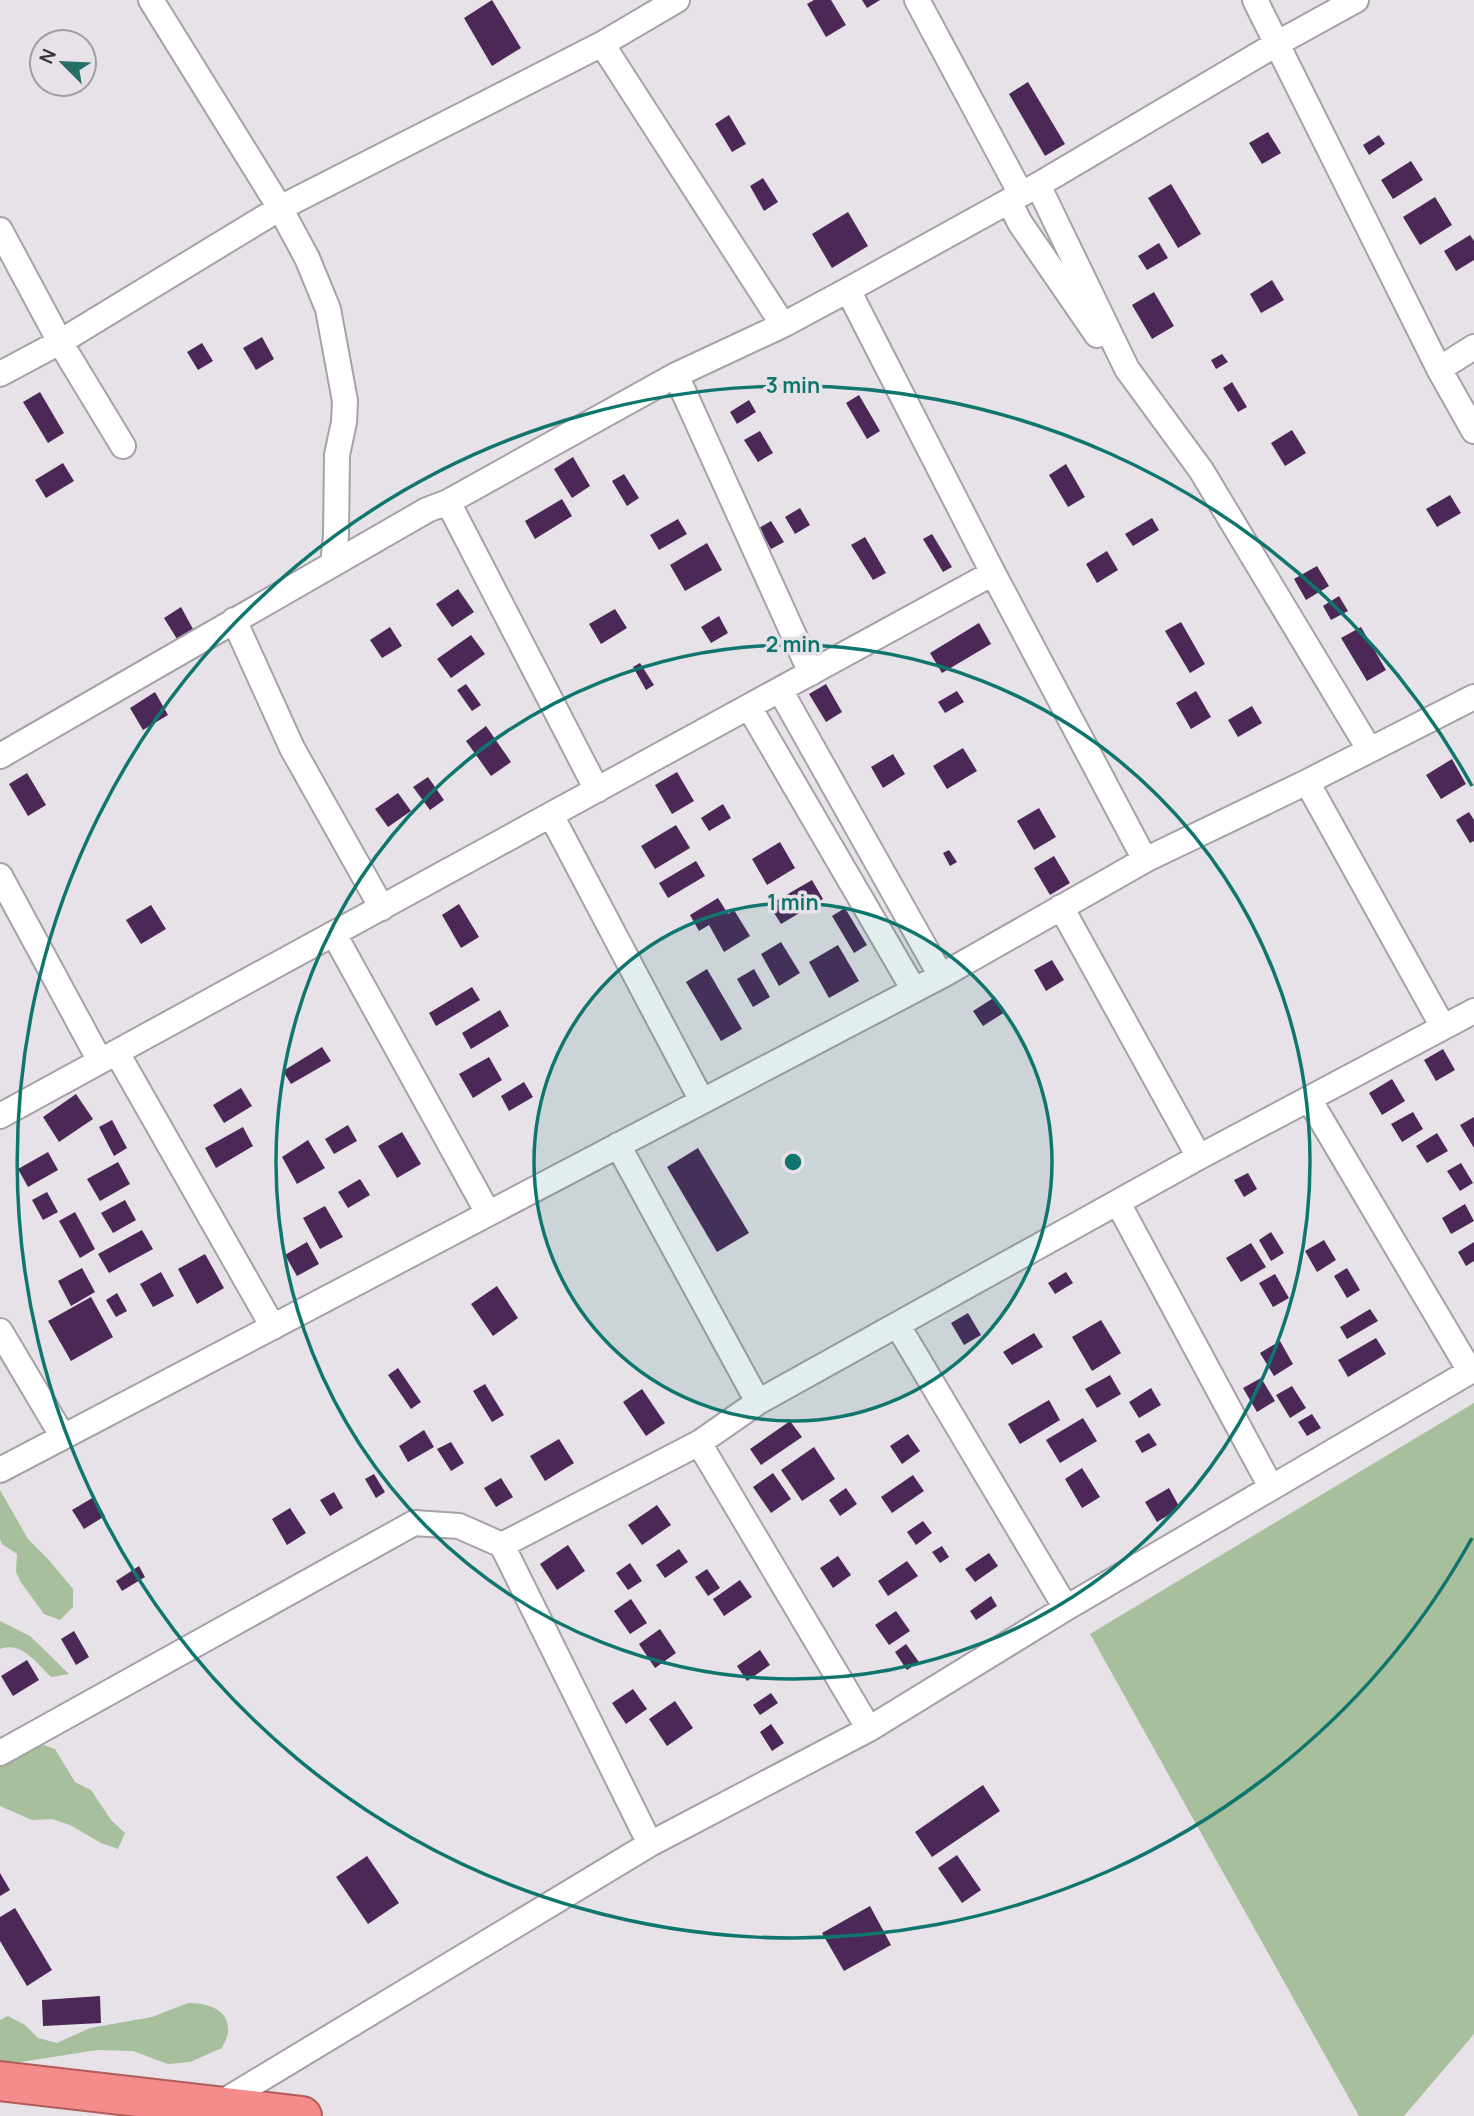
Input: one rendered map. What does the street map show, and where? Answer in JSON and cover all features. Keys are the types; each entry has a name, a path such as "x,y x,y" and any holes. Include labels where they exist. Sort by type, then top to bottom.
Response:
{"highway":[{"path":"0,2081 302,2116"}],"street":[{"path":"151,0 280,208 307,258 328,309 345,401 337,455 337,536 333,564"},
{"path":"0,374 60,342 280,208 602,44 677,0"},
{"path":"917,0 1023,194 1020,223 1113,358 1127,369 1201,470 1369,749"},
{"path":"1255,0 1439,369 1474,431"},
{"path":"0,757 427,510 448,502 676,375 783,325 1023,194 1278,43 1356,0"},
{"path":"602,44 783,325"},
{"path":"0,230 60,342 122,446"},
{"path":"848,290 993,573 1145,860"},
{"path":"1439,369 1474,347"},
{"path":"676,375 811,673"},
{"path":"448,502 597,790"},
{"path":"0,1116 993,573"},
{"path":"234,620 292,748 382,908"},
{"path":"780,690 941,976"},
{"path":"0,1470 941,976 1145,860 1474,697"},
{"path":"749,707 914,990"},
{"path":"1307,782 1443,1027"},
{"path":"551,815 702,1101"},
{"path":"0,876 273,1326"},
{"path":"1061,907 1199,1157"},
{"path":"334,934 488,1213"},
{"path":"502,1545 699,1443 758,1402 1199,1157 1474,1011"},
{"path":"216,2106 650,1844 869,1729 1066,1608 1472,1370 1309,1099"},
{"path":"618,1145 758,1402"},
{"path":"1118,1203 1271,1487"},
{"path":"898,1326 1066,1608"},
{"path":"0,1331 63,1437"},
{"path":"699,1443 869,1729"},
{"path":"0,1753 414,1522 459,1526 502,1545 650,1844"}],"green space":[{"path":"1474,1403 1474,2034 1404,2116 1359,2116 1090,1634"},
{"path":"0,1490 28,1539 73,1589 73,1607 60,1620 44,1614 20,1581 16,1572 17,1554 2,1544"},
{"path":"0,1621 30,1636 69,1674 51,1677 22,1651 8,1647 0,1649"},
{"path":"39,1743 55,1749 75,1782 91,1790 111,1820 125,1833 118,1849 101,1843 70,1825 52,1819 32,1820 0,1806 0,1751"},
{"path":"188,2003 215,2008 221,2012 228,2024 227,2038 222,2048 190,2062 168,2064 133,2051 97,2050 21,2062 0,2061 0,2020 8,2016 25,2025 38,2038 57,2043 90,2028 152,2017"}],"building":[{"path":"492,0 521,48 492,66 464,18"},
{"path":"814,0 831,0 846,25 826,37 807,4"},
{"path":"862,0 880,0 867,8"},
{"path":"1028,82 1065,144 1045,156 1009,94"},
{"path":"729,115 746,144 732,152 715,124"},
{"path":"1268,132 1281,153 1262,164 1249,143"},
{"path":"1379,135 1385,144 1369,155 1363,145"},
{"path":"1411,161 1423,180 1393,199 1381,180"},
{"path":"763,178 778,202 764,211 750,186"},
{"path":"1171,184 1201,234 1178,248 1148,198"},
{"path":"1435,197 1452,225 1420,245 1403,217"},
{"path":"848,212 868,246 832,268 812,234"},
{"path":"1470,235 1474,241 1474,260 1456,271 1444,251"},
{"path":"1159,243 1168,258 1147,270 1138,256"},
{"path":"1272,280 1284,300 1261,313 1250,294"},
{"path":"1154,292 1174,326 1152,339 1132,305"},
{"path":"262,337 274,359 256,370 243,348"},
{"path":"202,343 213,361 198,370 187,352"},
{"path":"1222,354 1228,362 1216,369 1211,360"},
{"path":"1232,382 1247,407 1238,412 1223,388"},
{"path":"40,392 64,433 48,443 23,402"},
{"path":"859,395 880,431 867,439 846,403"},
{"path":"749,400 756,412 737,424 730,412"},
{"path":"1292,430 1306,453 1285,466 1271,443"},
{"path":"760,431 773,453 758,462 744,440"},
{"path":"573,457 590,486 572,498 554,469"},
{"path":"63,463 74,481 46,498 35,480"},
{"path":"1066,464 1085,497 1068,507 1049,475"},
{"path":"624,474 639,498 627,506 612,481"},
{"path":"1450,495 1461,513 1437,527 1426,509"},
{"path":"562,499 572,516 535,539 525,521"},
{"path":"800,508 810,525 795,534 785,517"},
{"path":"1152,518 1159,530 1133,546 1125,534"},
{"path":"678,519 687,534 659,550 650,535"},
{"path":"771,521 784,542 771,549 759,528"},
{"path":"932,534 952,567 943,572 923,539"},
{"path":"865,537 886,573 873,580 851,545"},
{"path":"707,543 722,570 685,591 670,565"},
{"path":"1107,551 1118,570 1097,583 1086,564"},
{"path":"1317,566 1329,586 1306,600 1294,579"},
{"path":"458,589 474,612 452,627 436,604"},
{"path":"1339,596 1348,611 1331,620 1323,606"},
{"path":"181,607 193,629 177,639 164,618"},
{"path":"615,609 627,628 601,644 589,624"},
{"path":"719,616 728,633 711,643 701,627"},
{"path":"1181,622 1205,664 1190,673 1165,631"},
{"path":"979,623 991,644 942,673 930,653"},
{"path":"390,627 402,646 382,658 370,640"},
{"path":"1361,627 1386,670 1367,681 1341,638"},
{"path":"471,635 485,654 451,678 437,659"},
{"path":"640,663 654,685 646,690 633,667"},
{"path":"466,684 481,705 472,711 457,690"},
{"path":"826,684 842,712 826,722 809,694"},
{"path":"957,691 964,702 945,713 938,702"},
{"path":"1196,691 1211,717 1191,729 1176,703"},
{"path":"155,692 168,715 143,730 130,708"},
{"path":"1252,706 1262,723 1238,737 1228,720"},
{"path":"486,726 511,762 491,776 466,741"},
{"path":"963,748 977,771 947,789 933,766"},
{"path":"893,754 905,774 883,788 871,767"},
{"path":"1452,759 1466,784 1441,799 1426,775"},
{"path":"677,772 694,801 672,814 655,785"},
{"path":"27,773 46,805 28,816 9,784"},
{"path":"428,777 444,800 430,810 413,787"},
{"path":"398,793 411,811 388,827 375,809"},
{"path":"723,804 731,818 709,831 701,818"},
{"path":"1039,808 1056,837 1034,850 1017,821"},
{"path":"1469,812 1474,820 1474,841 1470,843 1456,820"},
{"path":"676,825 690,848 655,869 641,846"},
{"path":"780,842 795,868 767,885 752,859"},
{"path":"949,850 957,862 950,866 943,853"},
{"path":"1054,856 1070,883 1050,895 1034,868"},
{"path":"696,861 705,876 668,898 659,883"},
{"path":"812,880 823,899 781,924 769,905"},
{"path":"718,898 728,914 734,910 750,936 724,952 709,925 699,931 690,915"},
{"path":"459,904 479,937 461,948 442,915"},
{"path":"151,905 166,929 141,944 126,920"},
{"path":"845,908 867,945 854,953 832,916"},
{"path":"781,942 800,973 779,986 761,954"},
{"path":"838,945 859,981 829,998 809,962"},
{"path":"1052,960 1064,980 1046,991 1034,970"},
{"path":"707,969 742,1029 721,1041 686,982"},
{"path":"754,969 770,997 753,1007 737,979"},
{"path":"472,987 480,1000 436,1026 429,1013"},
{"path":"995,997 1005,1012 983,1026 973,1011"},
{"path":"500,1010 509,1026 471,1049 462,1033"},
{"path":"322,1047 331,1061 291,1084 283,1071"},
{"path":"1443,1049 1455,1070 1436,1081 1424,1060"},
{"path":"489,1057 502,1080 473,1098 459,1074"},
{"path":"1392,1079 1405,1101 1382,1115 1369,1093"},
{"path":"524,1082 533,1097 509,1111 501,1096"},
{"path":"241,1088 252,1106 224,1123 213,1105"},
{"path":"76,1094 93,1119 59,1142 43,1117"},
{"path":"1413,1112 1423,1129 1402,1142 1391,1124"},
{"path":"1474,1117 1474,1148 1460,1125"},
{"path":"112,1120 127,1148 114,1156 99,1127"},
{"path":"348,1125 357,1141 334,1154 325,1139"},
{"path":"243,1127 253,1146 216,1168 205,1148"},
{"path":"402,1132 421,1164 397,1178 378,1146"},
{"path":"1437,1133 1448,1151 1427,1163 1416,1146"},
{"path":"308,1140 325,1168 297,1184 282,1157"},
{"path":"698,1148 749,1233 717,1252 667,1167"},
{"path":"48,1152 58,1170 28,1187 18,1169"},
{"path":"118,1162 130,1184 100,1201 87,1179"},
{"path":"1461,1163 1473,1183 1460,1191 1447,1171"},
{"path":"1248,1173 1257,1189 1244,1197 1234,1180"},
{"path":"360,1179 370,1195 348,1208 338,1192"},
{"path":"47,1192 58,1212 43,1220 32,1200"},
{"path":"125,1200 136,1220 113,1233 101,1213"},
{"path":"1465,1204 1474,1221 1451,1234 1442,1218"},
{"path":"325,1206 343,1237 320,1249 303,1218"},
{"path":"75,1212 95,1249 80,1258 59,1221"},
{"path":"142,1230 153,1249 109,1273 98,1254"},
{"path":"1271,1232 1284,1253 1271,1261 1259,1240"},
{"path":"1324,1240 1336,1260 1317,1272 1305,1251"},
{"path":"307,1242 319,1264 297,1276 285,1255"},
{"path":"1474,1242 1474,1261 1466,1266 1458,1252"},
{"path":"1251,1243 1266,1267 1241,1282 1226,1258"},
{"path":"205,1254 224,1288 197,1304 178,1269"},
{"path":"82,1268 95,1292 71,1306 58,1281"},
{"path":"1347,1268 1360,1290 1347,1298 1334,1276"},
{"path":"161,1272 174,1296 153,1307 140,1284"},
{"path":"1066,1272 1073,1283 1055,1294 1048,1283"},
{"path":"1275,1274 1289,1298 1273,1307 1259,1283"},
{"path":"497,1286 518,1318 493,1336 471,1304"},
{"path":"117,1293 127,1311 116,1317 106,1300"},
{"path":"91,1297 113,1337 71,1361 48,1321"},
{"path":"1370,1309 1378,1321 1347,1339 1340,1327"},
{"path":"968,1313 981,1335 964,1345 951,1323"},
{"path":"1101,1320 1121,1353 1092,1371 1072,1337"},
{"path":"1034,1333 1043,1347 1012,1365 1003,1352"},
{"path":"1376,1338 1386,1354 1348,1377 1338,1360"},
{"path":"1280,1341 1293,1364 1274,1376 1260,1353"},
{"path":"398,1368 421,1402 411,1409 388,1375"},
{"path":"1110,1375 1121,1394 1097,1408 1085,1389"},
{"path":"1261,1378 1275,1401 1257,1412 1243,1388"},
{"path":"485,1384 504,1415 492,1422 473,1391"},
{"path":"1292,1386 1306,1408 1290,1418 1276,1395"},
{"path":"1151,1388 1161,1405 1139,1418 1129,1402"},
{"path":"642,1389 665,1423 646,1436 623,1402"},
{"path":"1049,1400 1060,1420 1020,1444 1008,1424"},
{"path":"1312,1414 1321,1428 1307,1436 1298,1422"},
{"path":"1083,1418 1097,1441 1060,1463 1046,1440"},
{"path":"790,1421 802,1437 761,1465 750,1449"},
{"path":"424,1430 434,1447 408,1462 399,1446"},
{"path":"1149,1433 1157,1445 1142,1453 1135,1441"},
{"path":"908,1434 920,1451 902,1464 890,1446"},
{"path":"559,1439 574,1463 545,1481 530,1456"},
{"path":"451,1442 464,1463 451,1471 437,1449"},
{"path":"814,1447 835,1479 802,1501 781,1470"},
{"path":"1082,1468 1100,1497 1082,1508 1065,1479"},
{"path":"773,1473 791,1499 771,1513 753,1487"},
{"path":"374,1474 385,1492 376,1498 365,1479"},
{"path":"913,1475 924,1491 892,1513 881,1497"},
{"path":"501,1478 513,1497 496,1507 484,1488"},
{"path":"846,1488 857,1504 840,1516 829,1500"},
{"path":"1169,1488 1180,1508 1157,1522 1145,1502"},
{"path":"334,1492 343,1508 330,1516 320,1500"},
{"path":"94,1497 105,1516 84,1529 72,1510"},
{"path":"657,1505 671,1525 642,1545 628,1525"},
{"path":"290,1508 306,1533 287,1545 272,1519"},
{"path":"923,1521 932,1533 916,1545 907,1532"},
{"path":"568,1545 585,1571 557,1590 540,1564"},
{"path":"942,1546 949,1557 940,1563 932,1552"},
{"path":"679,1549 688,1562 665,1578 656,1565"},
{"path":"989,1553 998,1566 975,1582 965,1569"},
{"path":"838,1556 851,1575 833,1588 820,1568"},
{"path":"907,1561 918,1576 888,1596 878,1581"},
{"path":"630,1563 642,1581 628,1590 616,1573"},
{"path":"139,1566 145,1577 122,1591 116,1581"},
{"path":"707,1569 720,1588 708,1596 695,1577"},
{"path":"740,1580 752,1597 724,1616 713,1599"},
{"path":"991,1596 997,1606 976,1620 970,1611"},
{"path":"631,1599 647,1623 630,1634 614,1611"},
{"path":"896,1611 910,1631 889,1645 875,1625"},
{"path":"660,1629 676,1653 655,1668 639,1644"},
{"path":"74,1631 89,1657 76,1665 61,1639"},
{"path":"906,1644 919,1662 907,1670 895,1652"},
{"path":"760,1650 770,1665 747,1681 737,1666"},
{"path":"27,1660 39,1680 13,1696 1,1676"},
{"path":"633,1689 647,1709 626,1724 612,1703"},
{"path":"771,1693 778,1703 760,1715 753,1705"},
{"path":"675,1701 693,1728 667,1746 649,1719"},
{"path":"771,1724 784,1743 772,1751 760,1732"},
{"path":"983,1785 1000,1811 932,1857 915,1832"},
{"path":"957,1855 981,1890 962,1903 938,1868"},
{"path":"367,1856 399,1903 368,1924 336,1877"},
{"path":"0,1873 10,1890 0,1896"},
{"path":"870,1906 891,1945 844,1971 822,1933"},
{"path":"15,1908 52,1970 27,1986 0,1941 0,1917"},
{"path":"100,1996 101,2023 43,2026 42,2000"}]}
